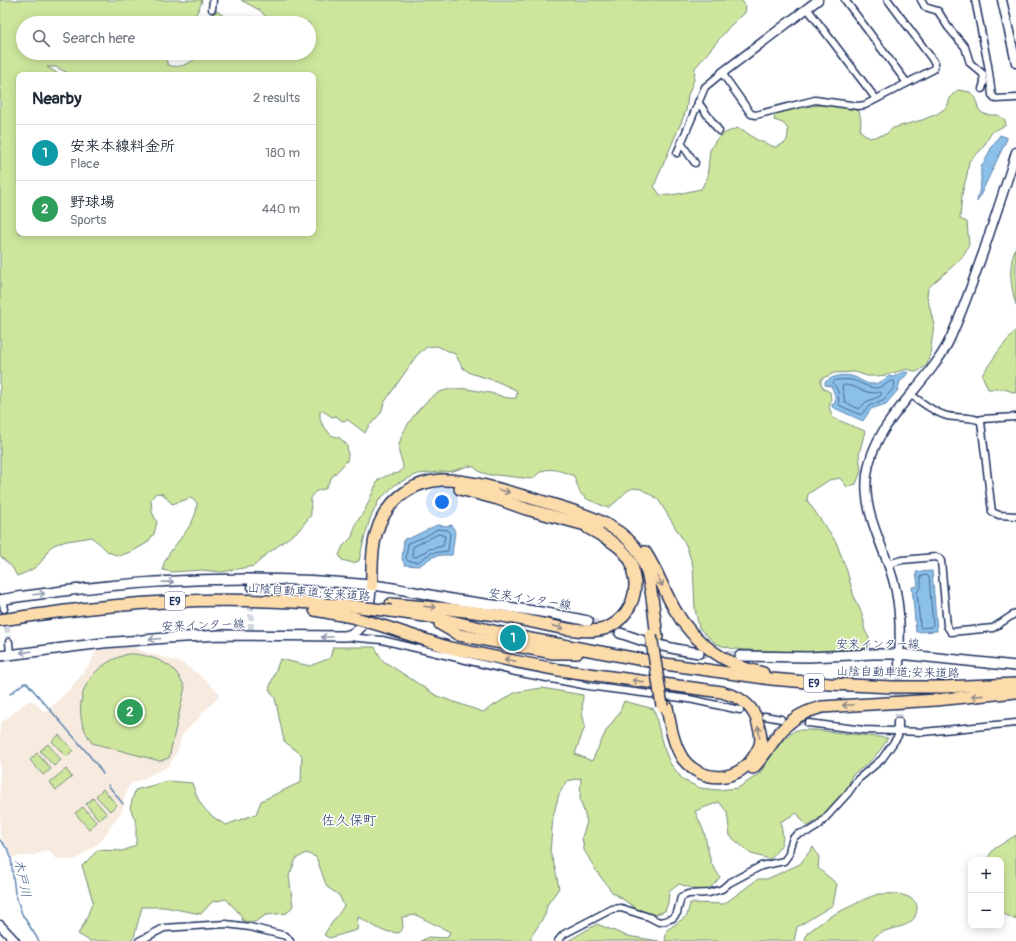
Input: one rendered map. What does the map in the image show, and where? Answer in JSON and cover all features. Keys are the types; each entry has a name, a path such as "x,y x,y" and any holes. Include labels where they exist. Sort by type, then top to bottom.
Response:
{"highway":[{"path":"372,586 374,541 379,523 387,509 397,497 412,488 428,482 442,480 500,490 556,511 604,523 620,533 635,547 644,562 648,579 654,636 668,736 677,759 685,768 696,777 709,782 733,781 747,774 757,764 781,731 793,719 804,713 822,707 936,700 1016,692"},
{"path":"268,602 507,617 576,630 589,631 604,629 616,623 626,612 633,599 635,585 632,564 615,544 604,536 556,511"},
{"path":"556,511 607,518 625,528 640,544 649,558 675,610 687,628 702,643 728,661 742,667 779,675 791,681"},
{"name":"山陰自動車道;安来道路","path":"2,615 187,601 268,602"},
{"path":"268,602 325,611 352,608 386,627 450,648 559,670 722,692 736,697 749,706 757,718 760,732 760,745 752,761 739,772 723,777 708,776 694,770 683,758 675,742 664,706"},
{"name":"山陰自動車道;安来道路","path":"0,623 81,612 156,606 268,602"},
{"name":"山陰自動車道;安来道路","path":"391,609 440,622 459,635 553,653 590,651 716,672 791,681 892,687 942,687 1016,684"}],"main road":[{"name":"安来インター線","path":"1,599 107,586 200,581 251,584 340,582 560,615 588,622"},
{"path":"345,636 354,634 363,625 367,617 372,586"},
{"name":"安来インター線","path":"0,656 103,643 251,633 345,636"},
{"path":"620,633 644,642 671,649 699,653"},
{"name":"安来インター線","path":"740,656 808,657 873,654 900,659 1016,666"}],"street":[{"path":"212,9 213,0"},
{"path":"677,153 705,87 818,0"},
{"path":"845,0 907,83"},
{"path":"722,73 751,114 756,115 815,100 858,106 865,105 934,69 935,62 888,0"},
{"path":"921,0 925,8 938,11 948,27 965,46 970,63 983,74 984,82 982,89"},
{"path":"975,0 988,65 992,95 996,99 1016,98"},
{"path":"1002,0 1016,63"},
{"path":"807,8 876,99"},
{"path":"698,102 719,131"},
{"path":"681,143 695,163"},
{"path":"900,659 898,601 895,584 871,517 867,499 867,475 870,458 881,435 947,344 959,319 1004,192 1016,152"},
{"path":"911,395 931,409 943,415 954,418 979,420 982,418 1016,417"},
{"path":"979,420 982,427 992,512 999,515 1016,516"},
{"path":"888,564 902,560 939,558 941,561 947,626 951,632 993,628 1016,613"},
{"path":"1,599 2,615"},
{"path":"345,636 382,640 516,672 581,684 689,699 740,710"},
{"path":"8,642 10,654"},
{"path":"765,716 781,719"},
{"path":"558,941 564,934 612,909 621,908 649,917 659,922 665,921 673,918 677,913 681,897 688,894 709,893 722,890 729,883 761,866 784,861 789,854 794,838 798,834 810,831 818,826 848,793 856,780 882,759 898,736 898,722"},
{"path":"808,723 864,730 923,732 1016,723"},
{"path":"139,941 142,938 164,928 226,924 250,927 288,939"},
{"path":"0,925 15,941"},
{"path":"280,941 288,939"}],"shaded area":[{"path":"132,647 182,663 220,693 219,696 182,735 179,747 172,761 167,767 132,783 129,786 124,797 123,809 101,841 75,860 57,859 47,850 35,855 13,857 0,836 0,724 28,701 34,701 45,713 68,691 89,665 97,650"}],"green space":[{"path":"0,0 202,0 200,7 194,16 16,16 16,60 166,60 168,65 180,66 194,60 316,60 316,16 265,16 261,11 241,0 741,0 746,6 745,13 730,26 695,68 694,80 688,95 686,111 654,186 660,195 674,195 701,189 707,178 710,150 716,140 725,133 737,128 743,130 757,140 775,147 784,143 788,137 788,129 783,123 774,120 775,114 797,109 817,105 827,105 859,111 861,121 860,131 870,138 886,134 893,128 937,114 947,107 951,96 958,90 970,92 976,98 978,108 982,113 988,115 998,115 1005,120 1006,125 992,132 982,149 969,161 962,194 960,219 967,222 969,245 962,258 928,288 927,296 934,325 927,365 917,372 907,369 877,376 867,376 855,372 834,373 821,379 821,384 824,389 830,392 831,400 829,407 833,418 865,431 859,454 861,471 856,484 847,487 840,478 829,480 808,494 807,500 836,542 846,568 855,600 861,611 864,621 864,628 869,638 869,645 867,648 807,652 761,651 734,649 716,644 699,628 695,609 693,566 686,545 658,499 641,489 633,488 627,491 608,508 587,499 580,493 574,476 554,470 542,471 532,479 490,475 480,472 474,467 468,466 453,471 418,474 396,484 379,500 370,519 359,561 353,563 342,560 339,555 343,546 352,537 356,523 365,510 378,480 388,475 399,473 403,468 399,451 401,438 409,423 427,401 440,392 457,389 467,389 507,398 516,398 516,390 496,381 470,373 463,368 455,354 437,346 427,347 417,355 384,403 381,413 368,427 365,433 348,420 342,421 336,416 332,417 323,411 320,412 322,424 331,435 340,438 347,445 347,461 332,477 325,489 315,492 311,498 311,515 299,530 267,554 254,566 222,572 202,570 172,572 163,570 164,563 168,555 192,522 196,513 197,503 191,498 172,504 163,494 156,493 151,499 152,512 157,522 154,534 147,543 133,551 119,556 108,552 91,537 58,543 52,546 38,565 32,570 17,576 12,567 0,556"},
{"path":"217,11 224,16 211,16"},
{"path":"1016,246 1016,305 1012,289 1011,268"},
{"path":"1016,330 1016,393 1004,389 988,389 982,375 1000,349"},
{"path":"333,647 375,647 382,660 437,696 483,712 516,692 542,688 583,695 582,712 585,726 575,754 592,761 606,731 619,713 624,701 654,709 663,746 670,763 683,780 700,788 718,790 738,788 759,774 782,741 796,730 815,730 888,738 872,759 863,768 852,775 847,789 823,816 807,827 797,813 780,822 783,834 781,846 770,859 751,854 730,836 727,812 719,802 695,811 704,832 711,863 720,877 706,890 697,890 679,884 669,892 668,903 665,911 654,915 637,909 612,892 597,872 584,850 582,837 587,822 580,799 581,778 567,781 559,794 553,817 550,852 559,888 547,905 545,915 531,937 531,941 421,941 428,937 447,938 450,932 416,915 402,917 403,928 399,933 383,931 358,917 357,930 329,938 324,935 344,906 339,895 327,887 316,857 306,853 296,859 289,876 293,906 287,913 266,915 255,922 243,921 240,914 226,899 212,902 201,914 164,907 142,907 134,937 130,941 90,941 78,934 85,922 93,901 82,866 98,850 123,851 136,845 136,822 130,808 135,790 169,781 192,783 197,797 208,813 226,825 256,814 261,801 301,782 302,755 284,741 275,698 269,689 280,659 310,666 330,658"},
{"path":"128,654 146,656 171,667 185,687 169,758 160,761 92,743 84,727 81,717 81,705 82,695 86,685 92,676 107,663"},
{"path":"59,735 73,750 66,757 52,741"},
{"path":"48,744 61,760 54,766 40,751"},
{"path":"37,753 51,769 43,775 30,760"},
{"path":"66,769 72,777 56,790 50,782"},
{"path":"103,789 117,805 110,811 96,796"},
{"path":"93,798 107,814 99,820 86,804"},
{"path":"83,807 96,822 89,829 75,813"},
{"path":"1016,835 1016,920 1004,914 1004,857 988,857 994,849"},
{"path":"813,847 819,857 818,868 837,884 833,905 797,927 794,941 665,941 667,930 687,916 690,903 724,904 758,879 767,879 800,864"},
{"path":"878,894 897,894 910,898 917,905 915,917 904,925 876,935 872,941 805,941 807,933 829,917"},
{"path":"597,924 627,936 659,941 568,941"}],"water":[{"path":"1000,135 1006,137 1007,139 977,202 981,184 982,164"},
{"path":"903,372 908,373 900,381 898,390 886,404 871,409 863,421 832,407 832,404 835,403 834,394 831,386 825,385 825,382 832,378 840,376 853,376 866,383 875,384 881,382 889,376 893,377"},
{"path":"437,525 452,525 455,532 452,555 432,557 419,566 405,565 402,559 404,539 410,538"},
{"path":"932,571 937,631 916,632 912,587 918,586 916,572"}],"waterway":[{"path":"10,694 24,683 27,683 85,750 103,774"},
{"path":"108,785 123,804"},
{"name":"木戸川","path":"0,840 9,851 15,893 22,914 39,941"}],"tunnel":[{"path":"251,587 251,630"},
{"path":"4,609 9,642"},
{"path":"588,621 620,633"},
{"path":"699,653 740,656"},
{"path":"898,722 899,664"},
{"path":"740,710 765,716"},
{"path":"781,719 808,723"}],"place":[{"name":"安来本線料金所","path":"513,638"},
{"name":"野球場","path":"130,712"}],"district":[{"name":"佐久保町","path":"349,820"}]}
